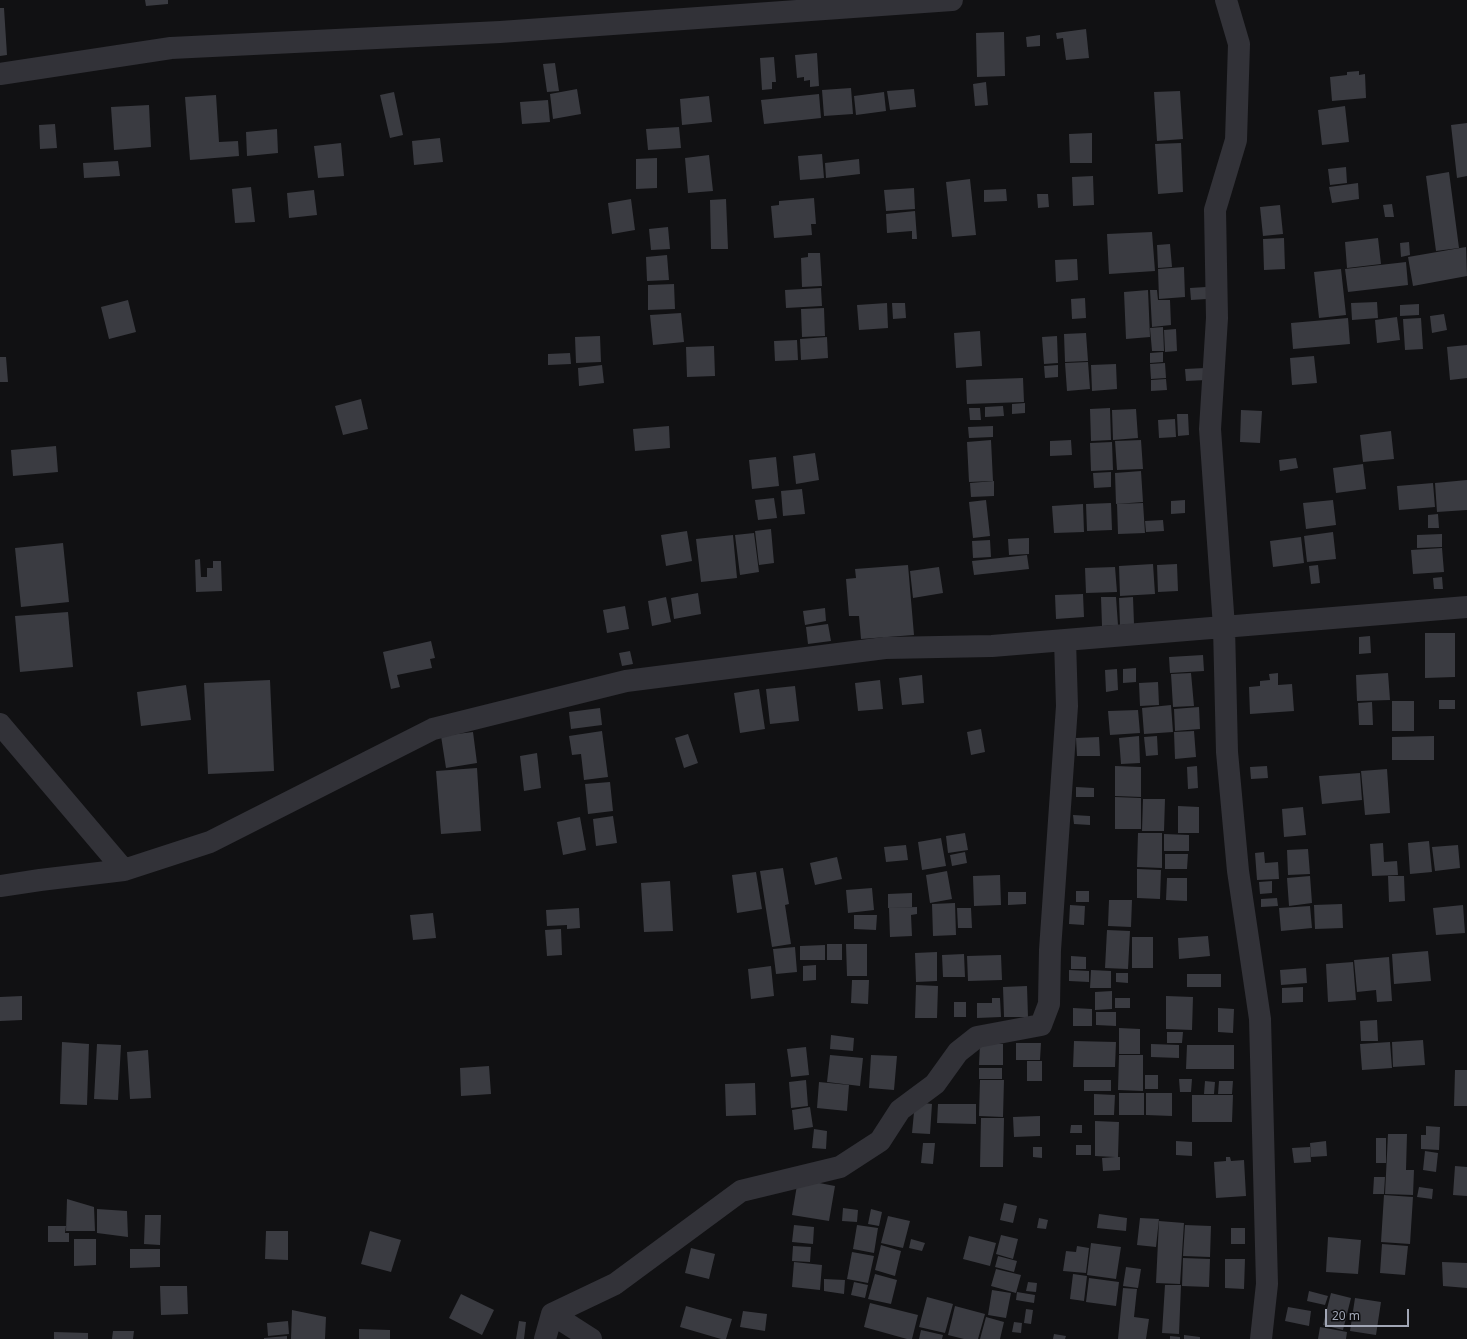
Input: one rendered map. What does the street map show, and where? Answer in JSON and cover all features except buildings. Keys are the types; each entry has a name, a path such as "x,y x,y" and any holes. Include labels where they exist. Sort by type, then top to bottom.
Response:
{"street":[{"path":"0,74 171,48 500,32 952,0"},
{"path":"1226,0 1239,44 1236,140 1215,210 1217,318 1210,428 1224,627 1227,752 1238,871 1260,1020 1267,1284 1261,1339"},
{"path":"0,886 124,870 210,842 433,729 626,681 885,648 992,646 1467,607"},
{"path":"545,1339 552,1314 616,1284 741,1191 840,1167 880,1141 900,1110 934,1084 958,1052 977,1037 1041,1025 1049,1004 1050,950 1067,706 1065,640"},
{"path":"0,724 124,870"},
{"path":"552,1314 591,1339"}]}
